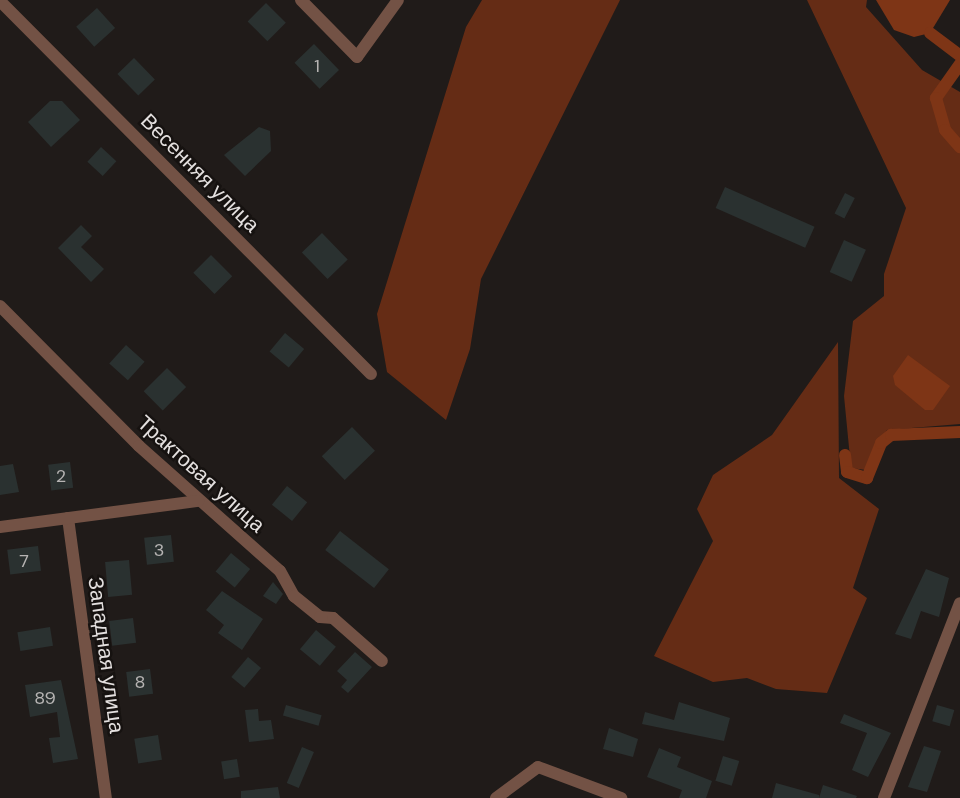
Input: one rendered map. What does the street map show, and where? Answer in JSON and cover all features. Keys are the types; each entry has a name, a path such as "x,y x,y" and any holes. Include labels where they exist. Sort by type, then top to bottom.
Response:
{"street":[{"path":"301,0 357,57 398,0"},
{"name":"Весенняя улица","path":"0,1 371,374"},
{"name":"Трактовая улица","path":"0,306 198,501 280,571 294,596 320,617 333,618 382,660"},
{"path":"0,527 198,501"},
{"name":"Западная улица","path":"68,518 106,798"},
{"path":"884,798 960,603"},
{"path":"496,798 517,793 538,767 621,798"}],"shaded area":[{"path":"482,0 620,0 481,279 470,349 446,420 387,372 377,314 466,27"},
{"path":"807,0 867,0 866,7 922,70 960,92 960,424 887,430 866,470 851,468 844,396 853,321 884,296 884,274 906,208"},
{"path":"876,0 950,0 930,33 914,37 894,30"},
{"path":"838,342 839,478 879,509 853,588 867,598 827,693 776,689 747,678 713,682 654,656 713,541 697,509 713,475 772,435"},
{"path":"908,355 950,386 933,410 925,410 895,385 893,376"}],"building":[{"path":"266,3 286,23 267,41 248,21"},
{"path":"97,8 115,28 94,47 76,27"},
{"path":"314,44 339,70 320,89 295,63"},
{"path":"134,58 155,80 138,96 117,74"},
{"path":"50,101 62,101 80,120 51,147 28,122"},
{"path":"259,127 270,131 271,151 245,176 224,155"},
{"path":"101,147 116,161 103,176 87,162"},
{"path":"725,187 815,227 805,248 716,208"},
{"path":"845,193 855,198 844,218 835,213"},
{"path":"81,225 92,236 81,247 104,269 91,282 58,248"},
{"path":"322,233 348,260 328,279 302,252"},
{"path":"844,240 866,250 852,282 830,272"},
{"path":"211,255 232,276 215,294 193,273"},
{"path":"285,333 304,349 289,367 270,351"},
{"path":"126,345 145,362 128,380 109,364"},
{"path":"167,368 186,387 163,410 144,391"},
{"path":"352,427 375,451 345,480 322,456"},
{"path":"70,462 73,488 51,490 48,465"},
{"path":"13,464 19,492 0,495 0,466"},
{"path":"287,486 307,502 292,521 272,505"},
{"path":"340,531 389,569 374,588 325,550"},
{"path":"171,535 174,562 147,565 144,538"},
{"path":"38,546 41,571 10,575 7,550"},
{"path":"231,553 250,569 235,587 216,571"},
{"path":"129,560 132,595 108,597 105,562"},
{"path":"926,569 949,578 939,617 921,611 911,639 895,634"},
{"path":"273,582 283,594 276,604 263,596"},
{"path":"222,591 263,619 242,650 218,633 224,625 206,610"},
{"path":"133,618 136,643 112,646 109,621"},
{"path":"50,627 53,646 20,651 17,632"},
{"path":"316,630 336,647 320,666 300,649"},
{"path":"355,652 372,667 348,693 341,687 347,680 337,671"},
{"path":"248,657 261,668 244,688 231,677"},
{"path":"150,669 153,694 129,697 126,672"},
{"path":"61,680 78,759 53,763 49,738 60,737 57,712 30,717 25,685"},
{"path":"679,702 730,718 724,741 642,724 645,712 674,720"},
{"path":"286,705 322,715 319,726 283,716"},
{"path":"937,705 954,710 950,726 932,721"},
{"path":"258,709 259,721 271,720 274,739 249,742 245,710"},
{"path":"844,714 891,733 868,777 852,770 867,733 840,723"},
{"path":"609,728 638,739 633,757 603,749"},
{"path":"158,735 162,760 138,763 134,739"},
{"path":"924,746 941,751 927,792 908,787"},
{"path":"302,747 314,752 299,788 287,783"},
{"path":"659,748 681,757 677,767 712,781 706,798 679,798 682,790 647,777"},
{"path":"723,756 739,761 732,786 715,781"},
{"path":"237,759 240,777 224,779 221,762"},
{"path":"776,783 819,795 819,798 772,798"},
{"path":"823,785 857,796 819,798"},
{"path":"278,787 280,798 241,798 241,791"}],"waterway":[{"path":"930,33 960,56"},
{"path":"960,64 936,98 945,130 960,147"},
{"path":"845,455 847,472 867,478 881,443 891,435 960,432"}]}
